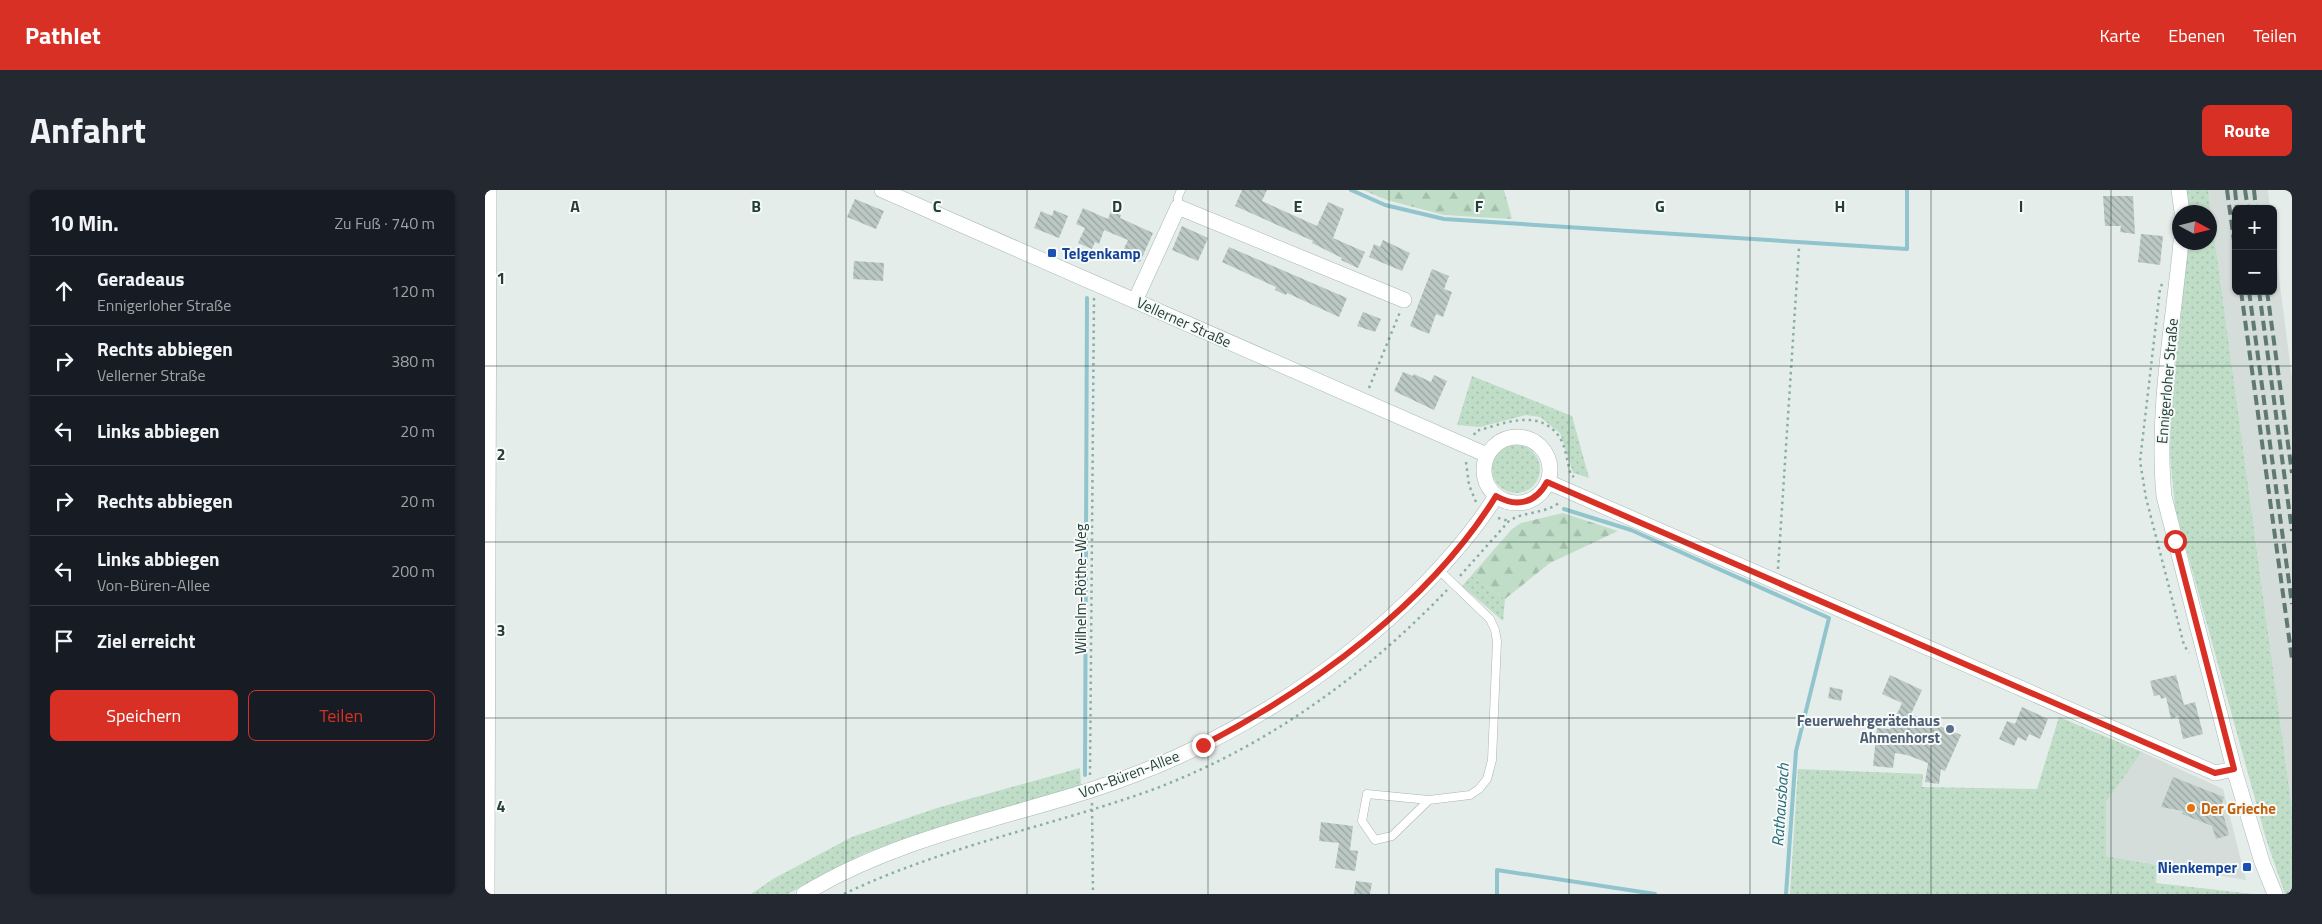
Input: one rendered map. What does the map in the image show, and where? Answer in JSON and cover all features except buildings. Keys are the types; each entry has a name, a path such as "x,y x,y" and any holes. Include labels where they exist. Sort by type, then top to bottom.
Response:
{"main road":[{"path":"487,894 489,190"},
{"name":"Vellerner Straße","path":"882,190 1487,455"},
{"path":"2179,190 2181,205"},
{"path":"1135,301 1177,208 1404,300"},
{"name":"Ennigerloher Straße","path":"2180,250 2161,418 2163,487 2175,541 2234,769 2262,862 2275,894"},
{"path":"1514,437 1525,438 1535,442 1549,460 1550,471 1547,482 1535,498 1515,504 1496,496 1488,488 1483,466 1493,446 1503,440 1514,437"},
{"path":"1547,482 2215,773 2234,769"},
{"name":"Von-Büren-Allee","path":"804,894 880,855 938,835 1090,790 1203,745 1254,718 1310,682 1402,607 1439,570 1496,496"}],"lane":[{"path":"1177,208 1181,190"},
{"path":"1429,800 1392,836 1375,840 1362,821 1367,794 1429,800 1470,795 1479,789 1487,779 1493,750 1497,641 1495,630 1490,619 1439,570"}],"path":[{"path":"1774,581 1779,568 1799,248"},
{"name":"Wilhelm-Röthe-Weg","path":"1093,894 1093,809 1090,790 1094,297 1098,285"},
{"path":"1364,401 1404,300"},
{"path":"1559,503 1553,507 1516,516 1509,521 1498,518 1476,504 1469,485 1465,460 1476,431 1527,418 1540,421 1559,435 1571,475"}],"shaded area":[{"path":"2208,190 2268,190 2270,205 2232,205 2232,295 2277,295 2277,262 2292,379 2292,809 2216,250 2217,205 2210,205"},
{"path":"2142,752 2223,789 2246,880 2106,856 2106,802"}],"green space":[{"path":"1363,190 1504,190 1512,219 1444,215 1387,200"},
{"path":"2187,190 2208,190 2210,205 2188,205"},
{"path":"2187,250 2216,250 2292,809 2292,894 2285,894 2266,839 2175,508 2170,455 2171,414"},
{"path":"1472,376 1572,416 1589,478 1573,473 1560,433 1540,417 1526,415 1480,427 1457,425"},
{"path":"1511,445 1521,445 1530,449 1536,455 1540,469 1536,483 1530,489 1521,493 1511,493 1502,489 1496,483 1492,474 1492,464 1496,455 1502,449"},
{"path":"1563,513 1618,531 1550,563 1505,599 1471,576 1512,529 1521,523"},
{"path":"1471,576 1505,599 1503,621 1462,586"},
{"path":"2059,717 2142,752 2106,802 2106,856 2157,865 2156,883 2253,894 1790,894 1798,769 1923,774 1922,787 2037,789"},
{"path":"1080,768 1081,786 924,832 865,853 788,894 751,894 773,879 852,837 937,808"}],"waterway":[{"path":"1351,190 1385,205 1444,219 1907,249 1907,190"},
{"path":"1085,775 1087,298"},
{"name":"Rathausbach","path":"1564,509 1631,530 1829,618 1796,751 1786,894"},
{"path":"1497,894 1497,870 1655,894"}],"railway":[{"path":"2227,190 2235,250"},
{"path":"2235,190 2237,205"},
{"path":"2245,190 2247,205"},
{"path":"2254,190 2256,205"},
{"path":"2242,295 2292,659"},
{"path":"2250,295 2292,604"},
{"path":"2260,295 2292,531"},
{"path":"2268,295 2292,473"}],"place":[{"name":"Telgenkamp","path":"1052,253"},
{"name":"Feuerwehrgerätehaus Ahmenhorst","path":"1950,729"},
{"name":"Der Grieche","path":"2191,808"},
{"name":"Nienkemper","path":"2247,867"}],"route":[{"path":"1203,745 1254,718 1310,682 1365,639 1402,607 1439,570 1465,540 1496,496 1505,502 1515,504 1525,502 1535,498 1547,482 2119,732 2215,773 2223,773 2234,769 2175,541"}]}
